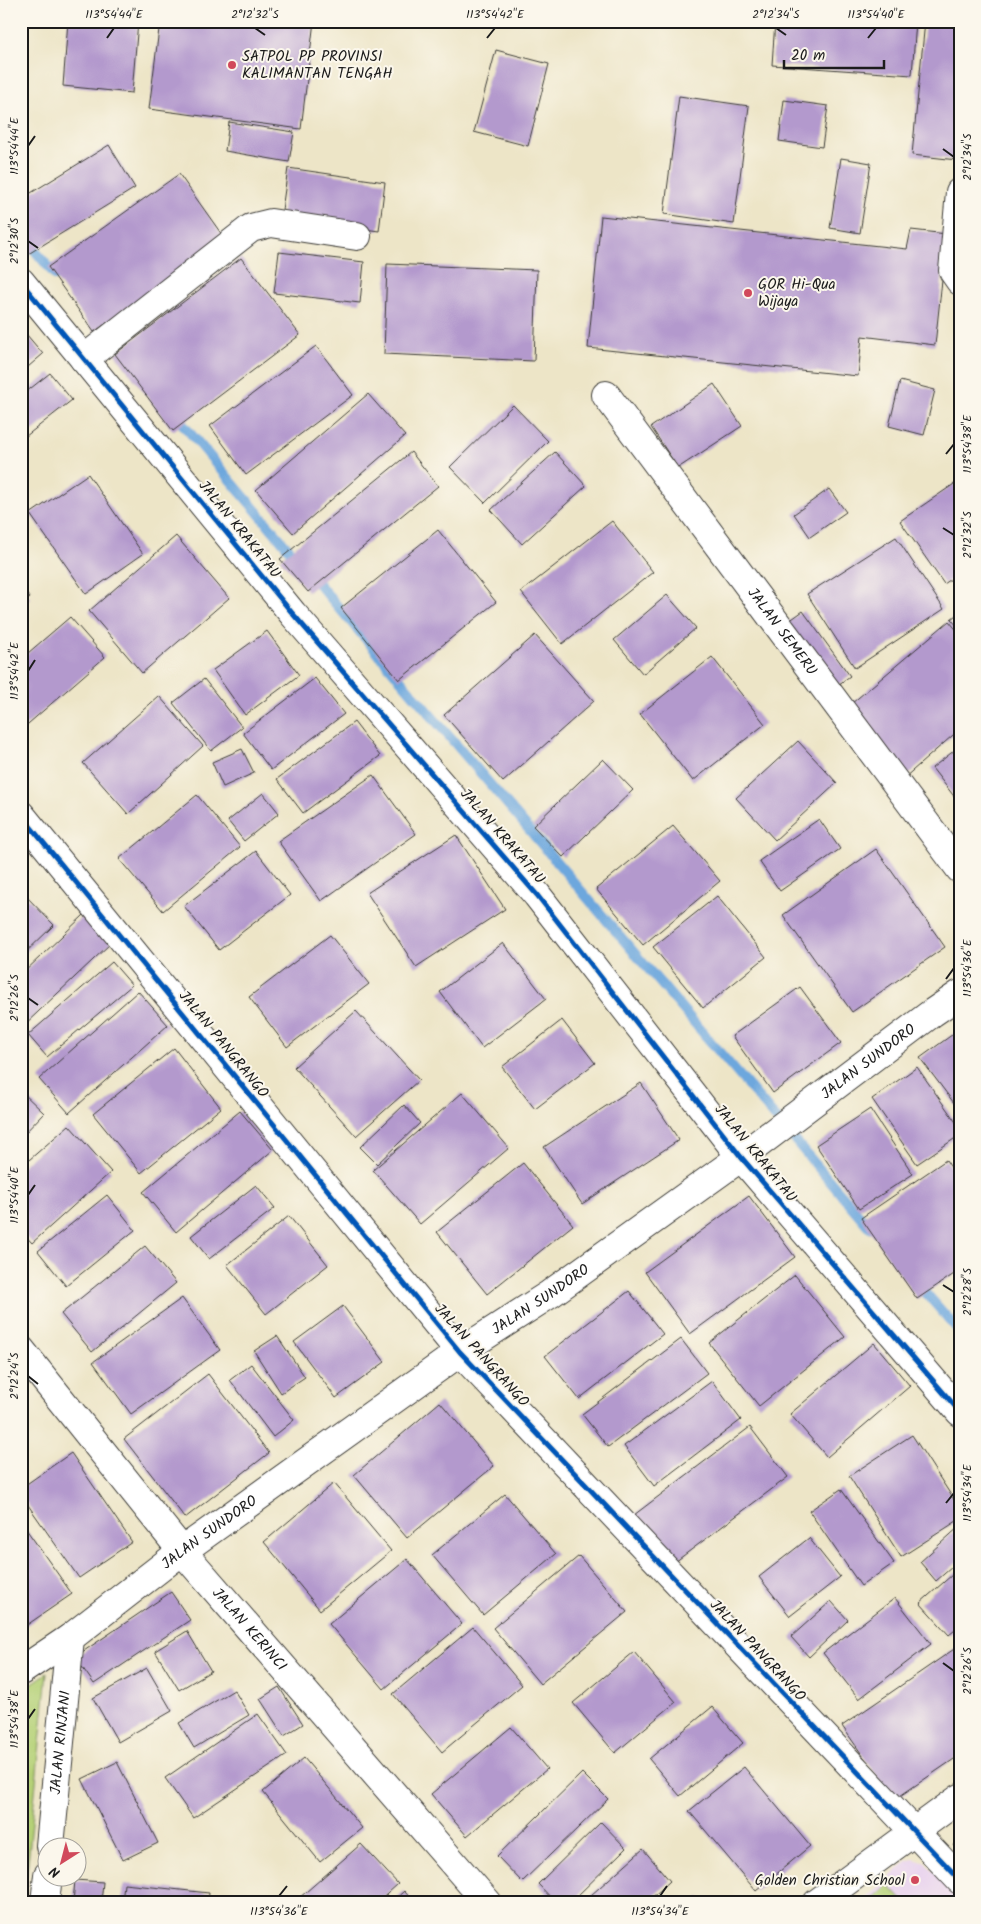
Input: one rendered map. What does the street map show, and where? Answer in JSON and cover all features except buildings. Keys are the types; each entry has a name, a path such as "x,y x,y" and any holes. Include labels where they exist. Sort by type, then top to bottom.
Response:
{"street":[{"path":"960,192 953,270 960,281"},
{"path":"84,359 251,228 271,223 357,236"},
{"name":"JALAN KRAKATAU","path":"21,282 293,614 537,895 741,1157 960,1412"},
{"name":"JALAN SEMERU","path":"606,395 960,869"},
{"name":"JALAN PANGRANGO","path":"21,815 460,1352 960,1880"},
{"name":"JALAN SUNDORO","path":"21,1671 70,1638 182,1551 460,1352 550,1294 741,1157 932,1012 960,994"},
{"name":"JALAN KERINCI","path":"21,1350 182,1551 488,1903"},
{"name":"JALAN RINJANI","path":"51,1836 70,1638"},
{"path":"817,1903 912,1831 960,1798"},
{"path":"45,1903 47,1886"}],"shaded area":[{"name":"Golden Christian School","path":"914,1859 926,1863 960,1898 960,1903 862,1903 907,1861"}],"green space":[{"path":"47,1673 24,1903 21,1903 21,1691"},
{"path":"888,1885 905,1903 868,1903"}],"waterway":[{"path":"27,241 56,276"},
{"path":"174,414 299,561"},
{"path":"310,574 870,1228"},
{"path":"918,1284 960,1332"}],"cycle path":[{"path":"21,282 293,614 537,895 741,1157 960,1412"},
{"path":"21,815 460,1352 960,1880"}],"place":[{"name":"SATPOL PP PROVINSI KALIMANTAN TENGAH","path":"232,65"},
{"name":"GOR Hi-Qua Wijaya","path":"748,293"},
{"name":"Golden Christian School","path":"915,1880"}]}
